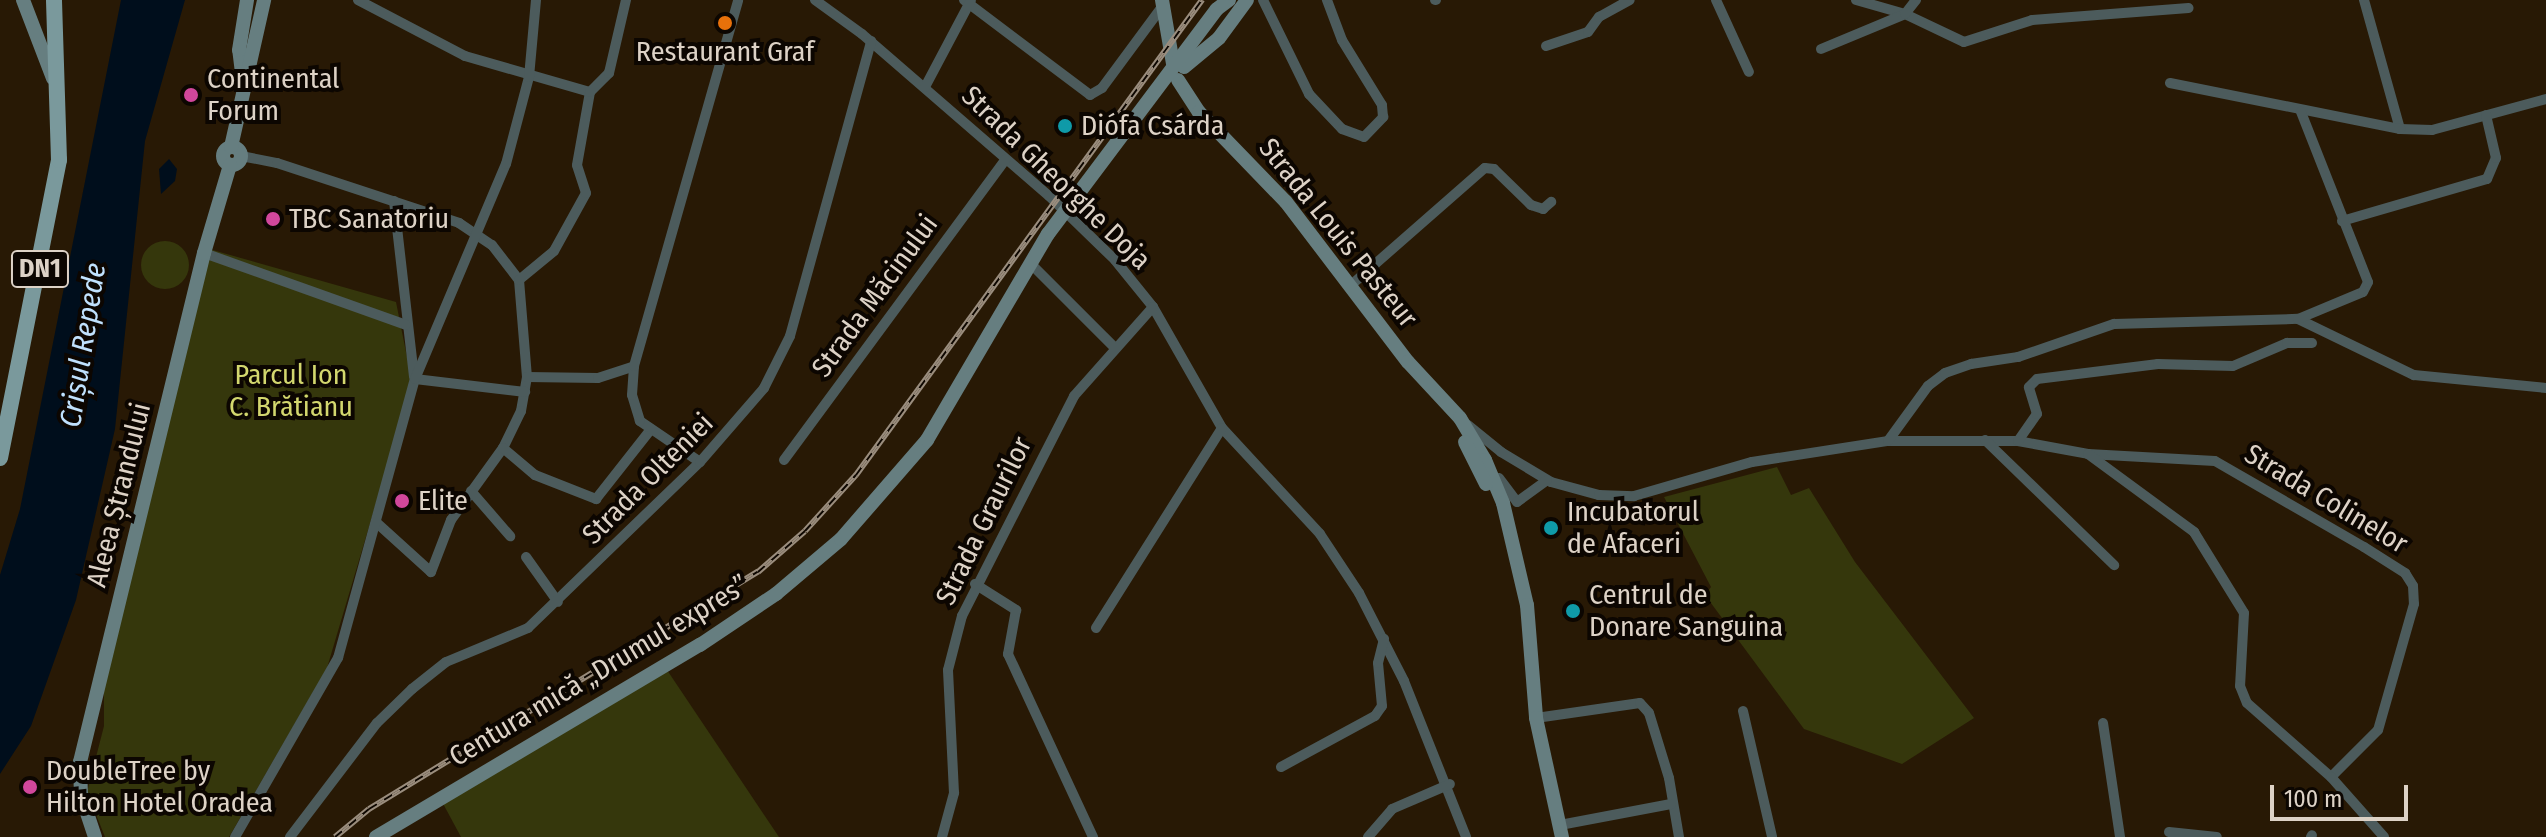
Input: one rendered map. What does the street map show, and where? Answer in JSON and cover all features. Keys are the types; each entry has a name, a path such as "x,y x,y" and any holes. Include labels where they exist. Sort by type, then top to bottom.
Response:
{"main road":[{"path":"23,0 53,78"},
{"path":"43,0 53,78"},
{"name":"DN1","path":"0,458 8,389 56,187 61,126 53,78 54,0"},
{"name":"Aleea Ștrandului","path":"243,81 239,50 247,0"},
{"path":"243,81 257,0"},
{"name":"Aleea Ștrandului","path":"95,837 81,795 80,762 204,253 234,156 243,81 264,0"},
{"path":"1232,21 1238,0"},
{"path":"1179,70 1232,21 1247,0"},
{"name":"Strada Louis Pasteur","path":"1162,3 1179,70 1199,112 1286,202 1408,362 1460,418 1487,459 1527,605 1536,718 1561,831"},
{"name":"Centura mică „Drumul expres”","path":"376,837 700,645 776,594 841,539 927,440 1048,234 1222,3"},
{"name":"Strada Louis Pasteur","path":"1460,418 1465,443 1503,509"}],"street":[{"path":"358,0 441,46 529,77 590,92"},
{"path":"235,837 332,675 415,379 506,164 529,77 536,0"},
{"path":"519,280 554,251 571,229 586,193 577,165 590,92 609,73 626,0"},
{"path":"700,462 651,429 635,410 634,366 738,0"},
{"name":"Strada Gheorghe Doja","path":"815,0 871,41 925,87 1115,260 1153,307 1222,428 1320,534 1384,639 1450,784 1466,837"},
{"path":"1263,0 1309,94 1342,129 1364,137 1383,117 1382,105 1342,40 1327,0"},
{"path":"1546,46 1588,32 1599,17 1630,0"},
{"path":"1716,0 1749,72"},
{"path":"1856,0 1905,14 1964,42 2032,20 2189,8"},
{"path":"1821,49 1905,14 1916,0"},
{"path":"2364,0 2400,129"},
{"path":"925,87 968,1 1086,94 1096,95 1162,3"},
{"name":"Strada Olteniei","path":"291,835 377,723 412,689 446,662 528,628 700,462 764,388 790,336 871,41"},
{"path":"2170,83 2301,112 2400,129 2432,130 2546,99"},
{"path":"1888,441 1928,386 1945,373 1971,364 2018,357 2114,324 2298,319 2368,287 2301,112"},
{"path":"2342,221 2487,179 2496,158 2486,115"},
{"path":"234,156 394,201 475,232 509,263 519,280 527,377 525,392 503,448 451,520 431,572 377,523"},
{"name":"Strada Măcinului","path":"784,460 1005,160"},
{"path":"1350,286 1485,168 1494,169 1531,205 1543,209 1551,202"},
{"path":"394,201 406,325 415,379"},
{"path":"204,253 406,325"},
{"path":"1030,263 1114,347"},
{"name":"Strada Graurilor","path":"942,837 954,793 948,670 975,584 1074,396 1114,347 1153,307"},
{"path":"2298,319 2414,375 2546,388"},
{"path":"2018,441 2037,414 2029,387 2037,379 2158,364 2233,366 2287,343 2312,343"},
{"path":"527,377 607,377 634,366"},
{"path":"415,379 525,392"},
{"name":"Strada Colinelor","path":"1460,418 1501,452 1547,480 1599,495 1634,496 1752,462 1888,441 2018,441 2088,454 2215,461 2408,577 2414,604 2380,725 2331,777"},
{"path":"1096,628 1222,428"},
{"path":"503,448 535,475 596,499 651,429"},
{"path":"1985,440 2114,565"},
{"path":"1501,452 1487,459 1509,498 1517,502 1547,480"},
{"name":"Strada Colinelor","path":"2088,454 2194,532 2244,613 2240,686 2247,703 2331,777 2384,837"},
{"path":"471,491 510,536"},
{"path":"526,557 558,602"},
{"path":"975,584 1016,610 1008,654 1093,837"},
{"path":"1281,767 1375,716 1382,706 1378,663 1384,639"},
{"path":"1536,718 1640,703 1649,713 1669,778 1679,837"},
{"path":"1743,711 1772,837"},
{"path":"2103,723 2120,837"},
{"path":"1368,837 1392,809 1450,784"},
{"path":"1561,831 1671,804"},
{"path":"2169,832 2217,837"}],"green space":[{"path":"165,241 182,248 189,265 182,282 165,289 148,282 141,265 148,248"},
{"name":"Parcul Ion C. Brătianu","path":"209,249 396,302 412,382 327,668 229,837 105,837 87,792 104,726 104,666"},
{"path":"1777,467 1791,495 1809,488 1855,562 1974,718 1902,764 1804,729 1705,595 1711,587 1664,497"},
{"path":"665,667 779,837 461,837 440,798"}],"water":[{"name":"Crișul Repede","path":"121,0 185,0 145,141 115,429 76,600 31,726 0,774 0,575 20,509"},
{"path":"169,159 177,169 175,181 161,194 159,169"}],"railway":[{"path":"335,837 369,809 758,572 805,531 856,475 1202,0"}],"place":[{"name":"Restaurant Graf","path":"725,23"},
{"name":"Continental Forum","path":"191,95"},
{"name":"Diófa Csárda","path":"1065,126"},
{"name":"TBC Sanatoriu","path":"273,219"},
{"name":"Elite","path":"402,501"},
{"name":"Incubatorul de Afaceri","path":"1551,528"},
{"name":"Centrul de Donare Sanguina","path":"1573,611"},
{"name":"DoubleTree by Hilton Hotel Oradea","path":"30,787"}]}
